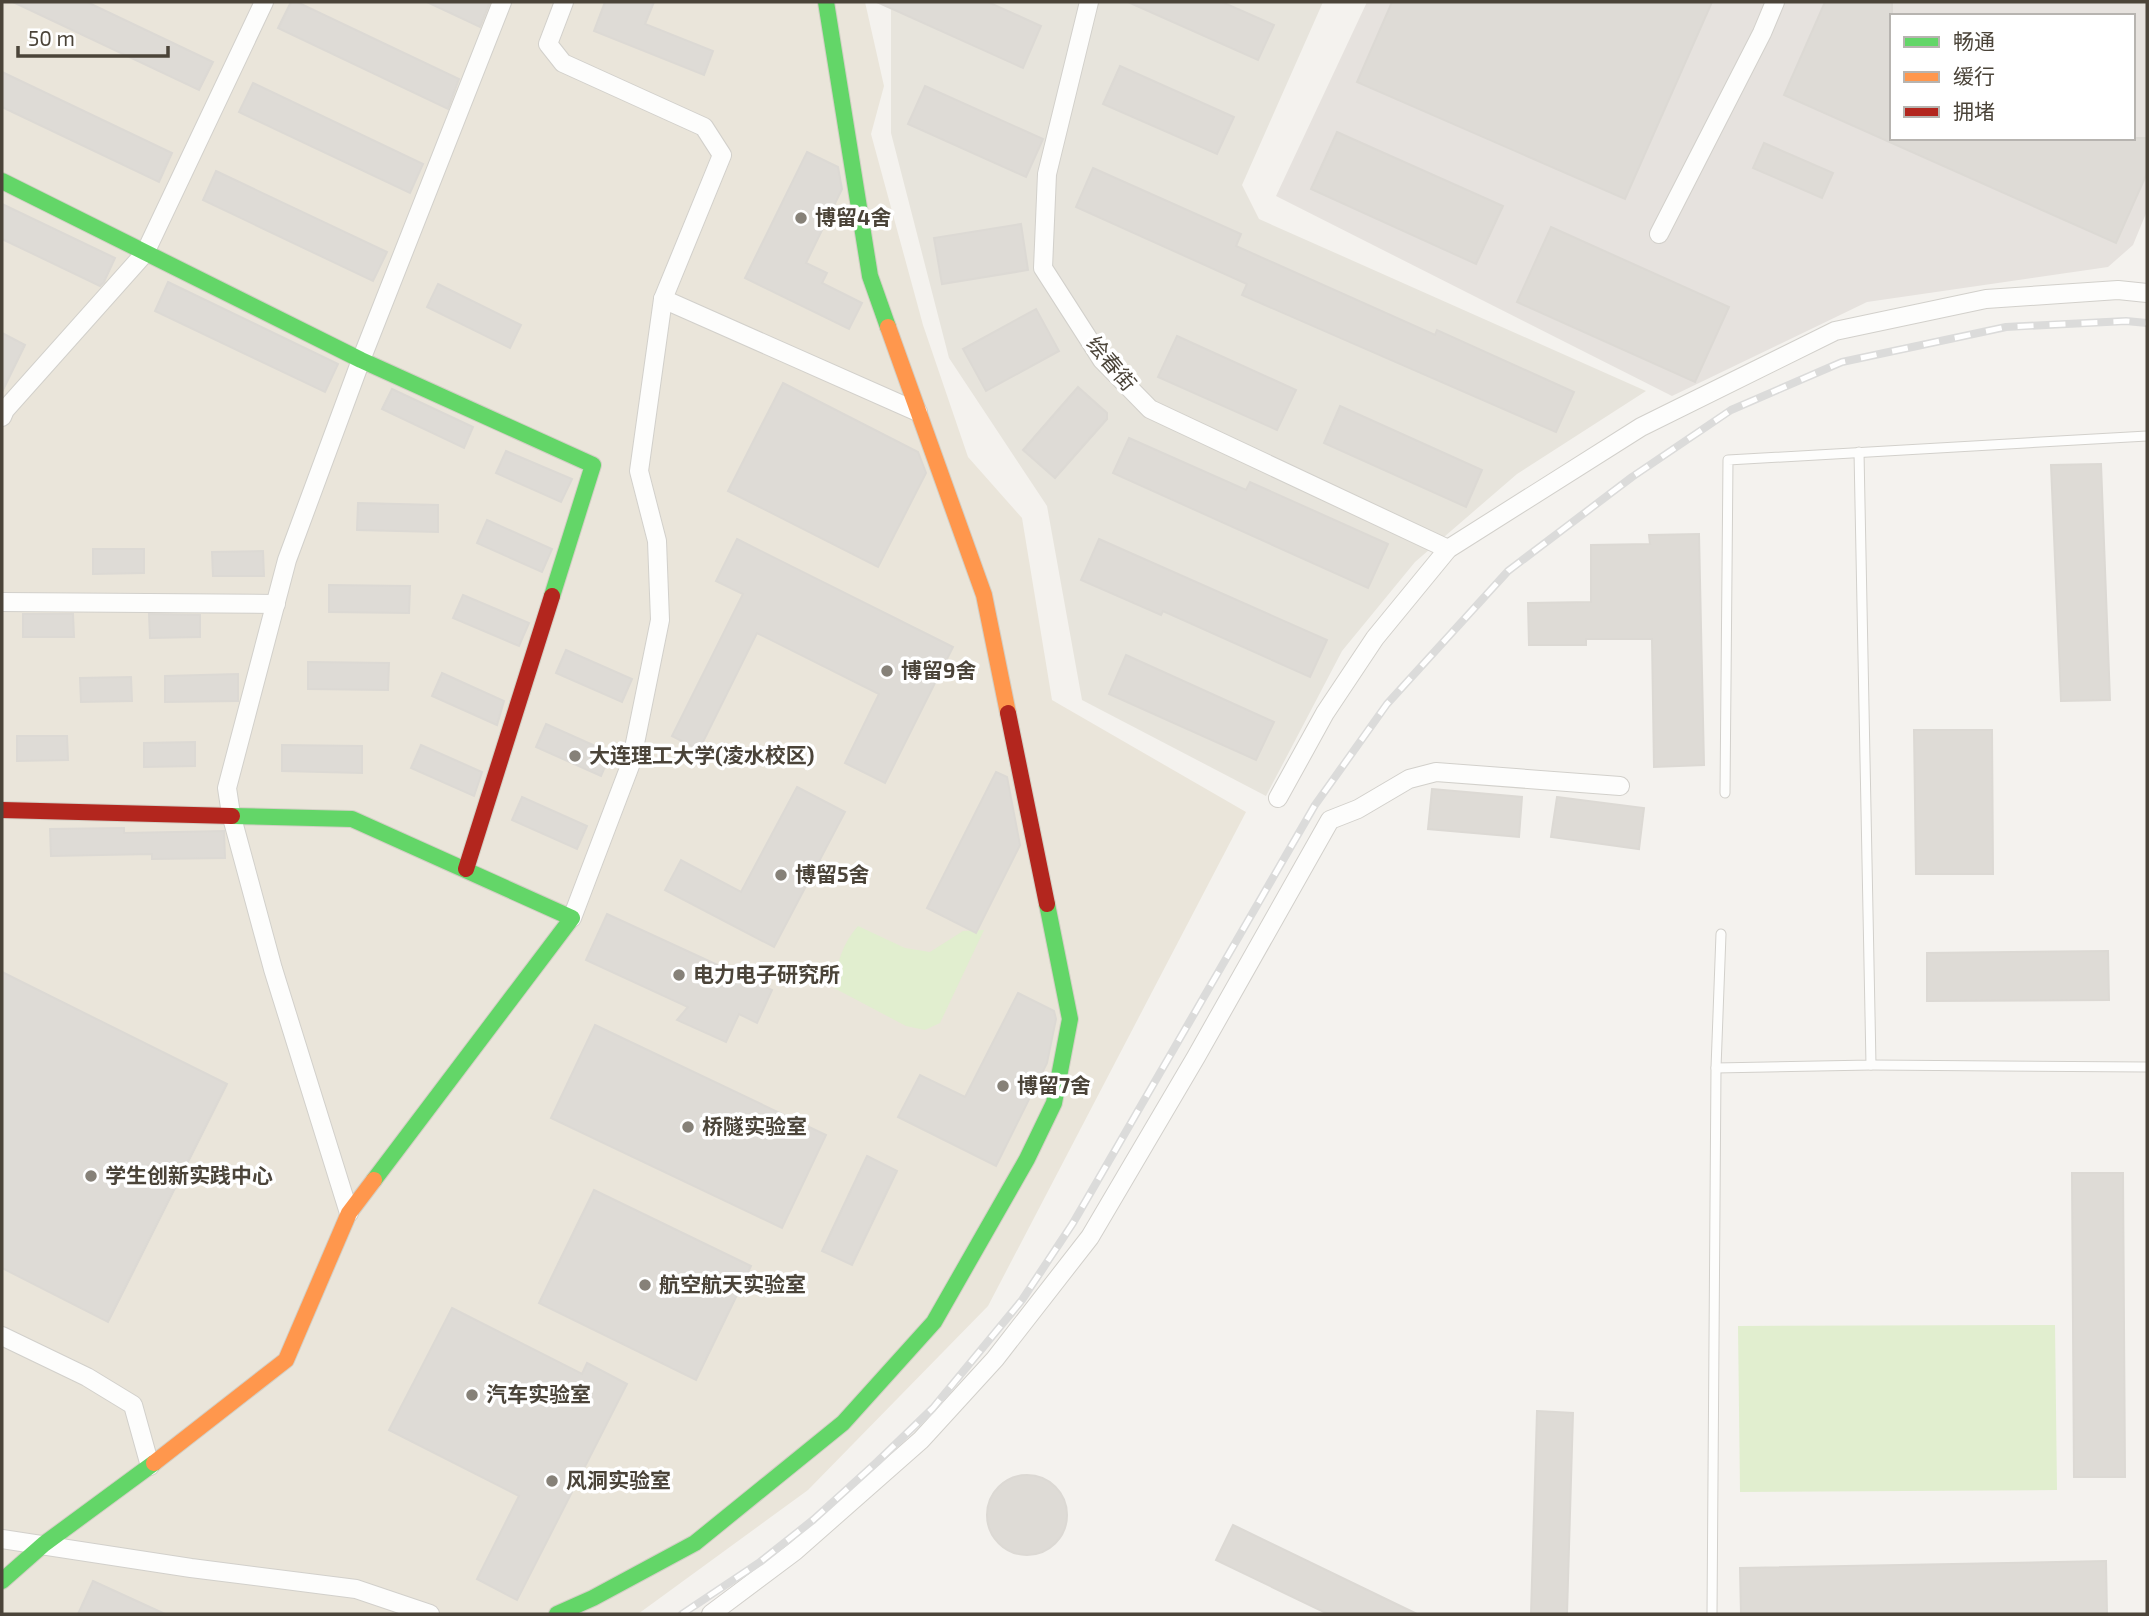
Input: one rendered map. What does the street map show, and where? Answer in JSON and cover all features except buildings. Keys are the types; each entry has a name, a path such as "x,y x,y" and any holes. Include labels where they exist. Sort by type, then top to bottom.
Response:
{"street":[{"path":"2,417 5,410 145,253 264,2"},
{"path":"349,1213 273,969 231,814 227,788 287,560 361,360 502,2"},
{"path":"2,1581 44,1544 286,1360 349,1213 572,918 631,763 660,620 656,541 639,471 663,299 722,155 704,127 563,63 548,44 564,2"},
{"path":"556,1614 593,1598 695,1543 843,1423 934,1322 1027,1158 1054,1103 1070,1019 984,595 870,276 826,2"},
{"name":"绘春街","path":"1089,2 1047,174 1043,268 1102,360 1150,409 1448,549"},
{"path":"1659,234 1762,33 1775,2"},
{"path":"2,181 361,360 593,465 466,869"},
{"path":"1278,798 1325,713 1375,638 1448,549 1641,427 1835,331 1986,299 2118,290 2147,293"},
{"path":"663,299 918,412"},
{"path":"2,602 276,604"},
{"path":"711,1614 795,1551 921,1440 995,1359 1066,1268 1090,1237 1330,820 1358,809 1409,779 1436,772 1620,786"},
{"path":"2,810 352,819 572,918"},
{"path":"2,1336 87,1377 134,1405 150,1466"},
{"path":"2,1539 191,1568 356,1589 430,1614"}],"lane":[{"path":"1725,793 1728,460 2147,436"},
{"path":"1859,452 1871,1065"},
{"path":"1712,1614 1716,1068 1721,934"},
{"path":"1716,1068 1871,1065 2147,1067"}],"shaded area":[{"name":"大连理工大学(凌水校区)","path":"2,2 865,2 884,86 871,134 923,325 968,457 1022,518 1052,700 1246,812 988,1306 808,1490 638,1614 2,1614"},
{"path":"891,2 1323,2 1242,185 1259,219 1646,391 1517,474 1415,562 1342,651 1266,796 1082,700 1047,506 949,358 891,133"},
{"path":"1367,2 2147,2 2147,211 2133,245 2108,267 1867,302 1672,396 1276,196"}],"green space":[{"path":"858,926 905,948 930,952 963,931 984,930 940,1023 925,1030 906,1026 834,988 841,955"},
{"path":"2055,1325 2057,1490 1740,1492 1738,1326"}],"railway":[{"path":"682,1614 760,1562 813,1520 877,1462 933,1408 1022,1300 1073,1223 1315,805 1387,704 1508,571 1632,477 1731,410 1842,362 2006,327 2126,321 2147,323"}],"traffic: fast":[{"path":"826,2 870,276 888,327"},
{"path":"2,181 361,360 593,465 552,596"},
{"path":"232,816 352,819 572,918 374,1180"},
{"path":"557,1614 593,1598 695,1543 843,1423 934,1322 1027,1159 1054,1103 1070,1019 1047,904"},
{"path":"2,1581 44,1544 154,1463"}],"traffic: slow":[{"path":"888,327 984,595 1008,713"},
{"path":"154,1463 286,1360 349,1213 374,1180"}],"traffic: jam":[{"path":"466,869 552,596"},
{"path":"1008,713 1047,904"},
{"path":"2,810 232,816"}],"place":[{"name":"博留4舍","path":"801,218"},
{"name":"博留9舍","path":"887,671"},
{"name":"大连理工大学(凌水校区)","path":"575,756"},
{"name":"博留5舍","path":"781,875"},
{"name":"电力电子研究所","path":"679,975"},
{"name":"博留7舍","path":"1003,1086"},
{"name":"桥隧实验室","path":"688,1127"},
{"name":"学生创新实践中心","path":"91,1176"},
{"name":"航空航天实验室","path":"645,1285"},
{"name":"汽车实验室","path":"472,1395"},
{"name":"风洞实验室","path":"552,1481"}]}
